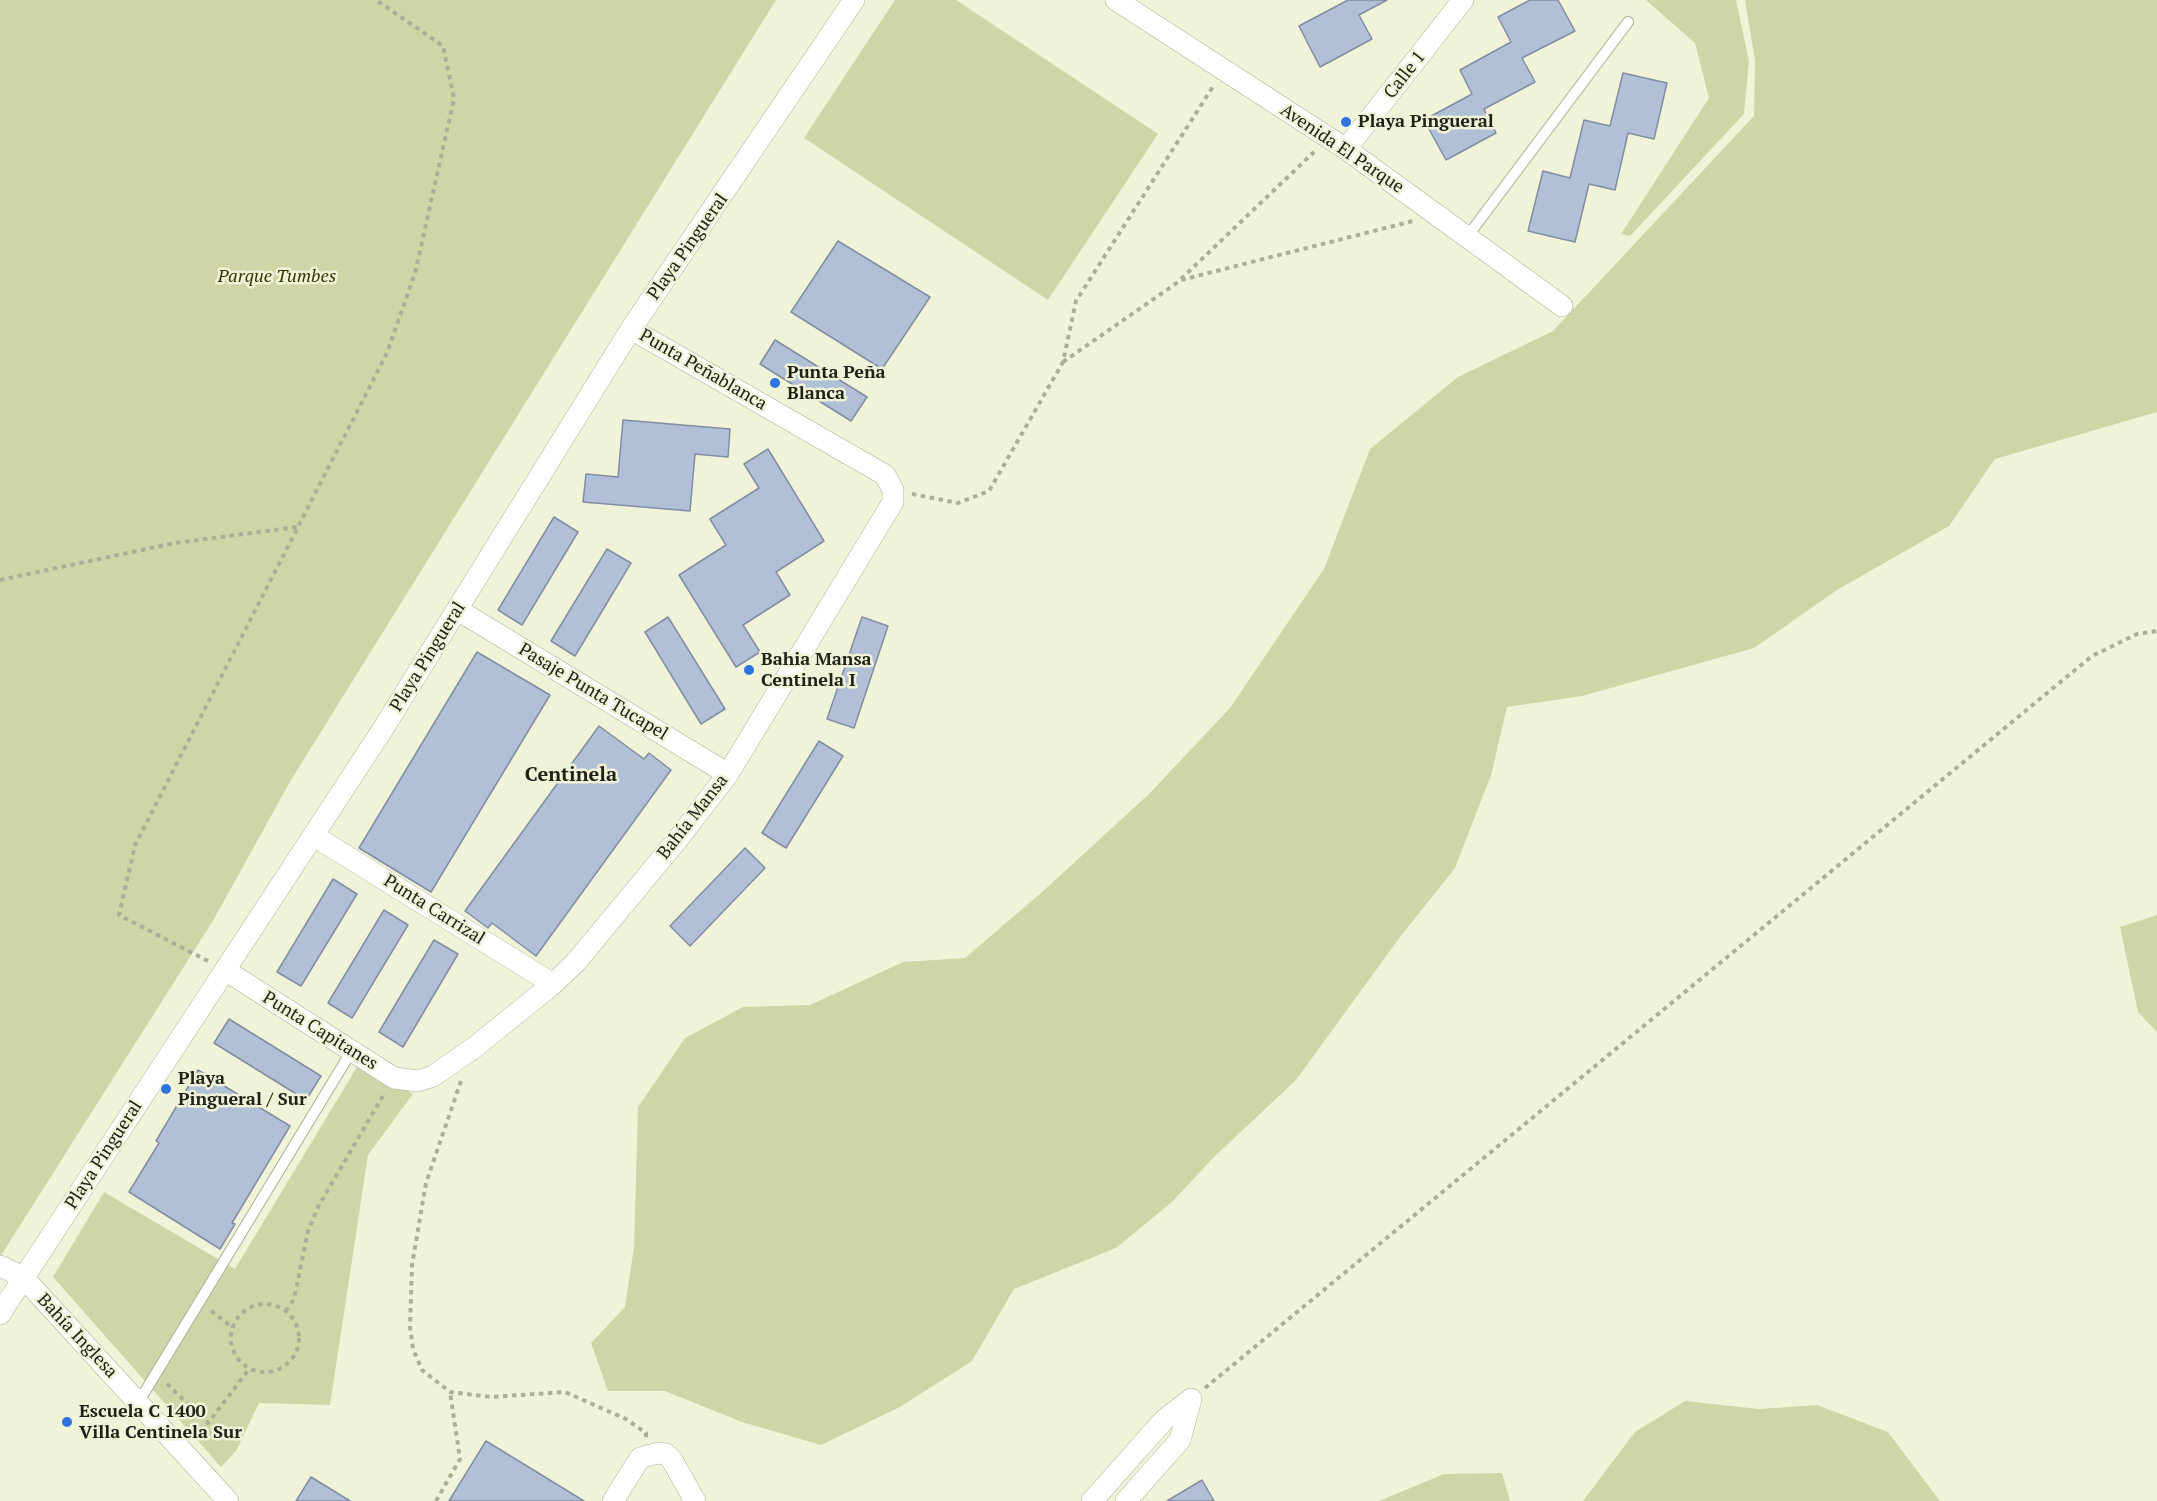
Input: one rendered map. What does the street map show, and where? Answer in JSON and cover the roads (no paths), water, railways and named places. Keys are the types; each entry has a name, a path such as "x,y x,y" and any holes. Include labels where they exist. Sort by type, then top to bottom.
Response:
{"street":[{"name":"Playa Pingueral","path":"0,1314 314,836 458,610 632,329 854,0"},
{"name":"Avenida El Parque","path":"1116,0 1337,143 1562,306"},
{"name":"Calle 1","path":"1337,143 1463,0"},
{"name":"Punta Peñablanca","path":"632,329 885,476 894,490"},
{"name":"Bahía Mansa","path":"418,1081 433,1076 475,1047 553,984 576,962 627,901 728,774 893,502 894,490"},
{"name":"Pasaje Punta Tucapel","path":"458,610 728,774"},
{"name":"Punta Carrizal","path":"314,836 553,984"},
{"name":"Punta Capitanes","path":"225,970 394,1078 418,1081"},
{"path":"0,1266 23,1277"},
{"name":"Bahía Inglesa","path":"23,1277 228,1501"},
{"path":"1092,1501 1164,1420 1191,1399 1180,1440 1126,1501"},
{"path":"613,1501 640,1458 647,1454 666,1454 695,1501"}],"lane":[{"path":"1467,237 1628,22"},
{"path":"138,1403 158,1375 351,1052"}],"place":[{"name":"Playa Pingueral","path":"1346,122"},
{"name":"Punta Peña Blanca","path":"775,383"},
{"name":"Bahia Mansa Centinela I","path":"749,670"},
{"name":"Playa Pingueral / Sur","path":"166,1089"},
{"name":"Escuela C 1400 Villa Centinela Sur","path":"67,1422"}],"district":[{"name":"Centinela","path":"571,775"}],"park label":[{"name":"Parque Tumbes","path":"277,277"}]}
